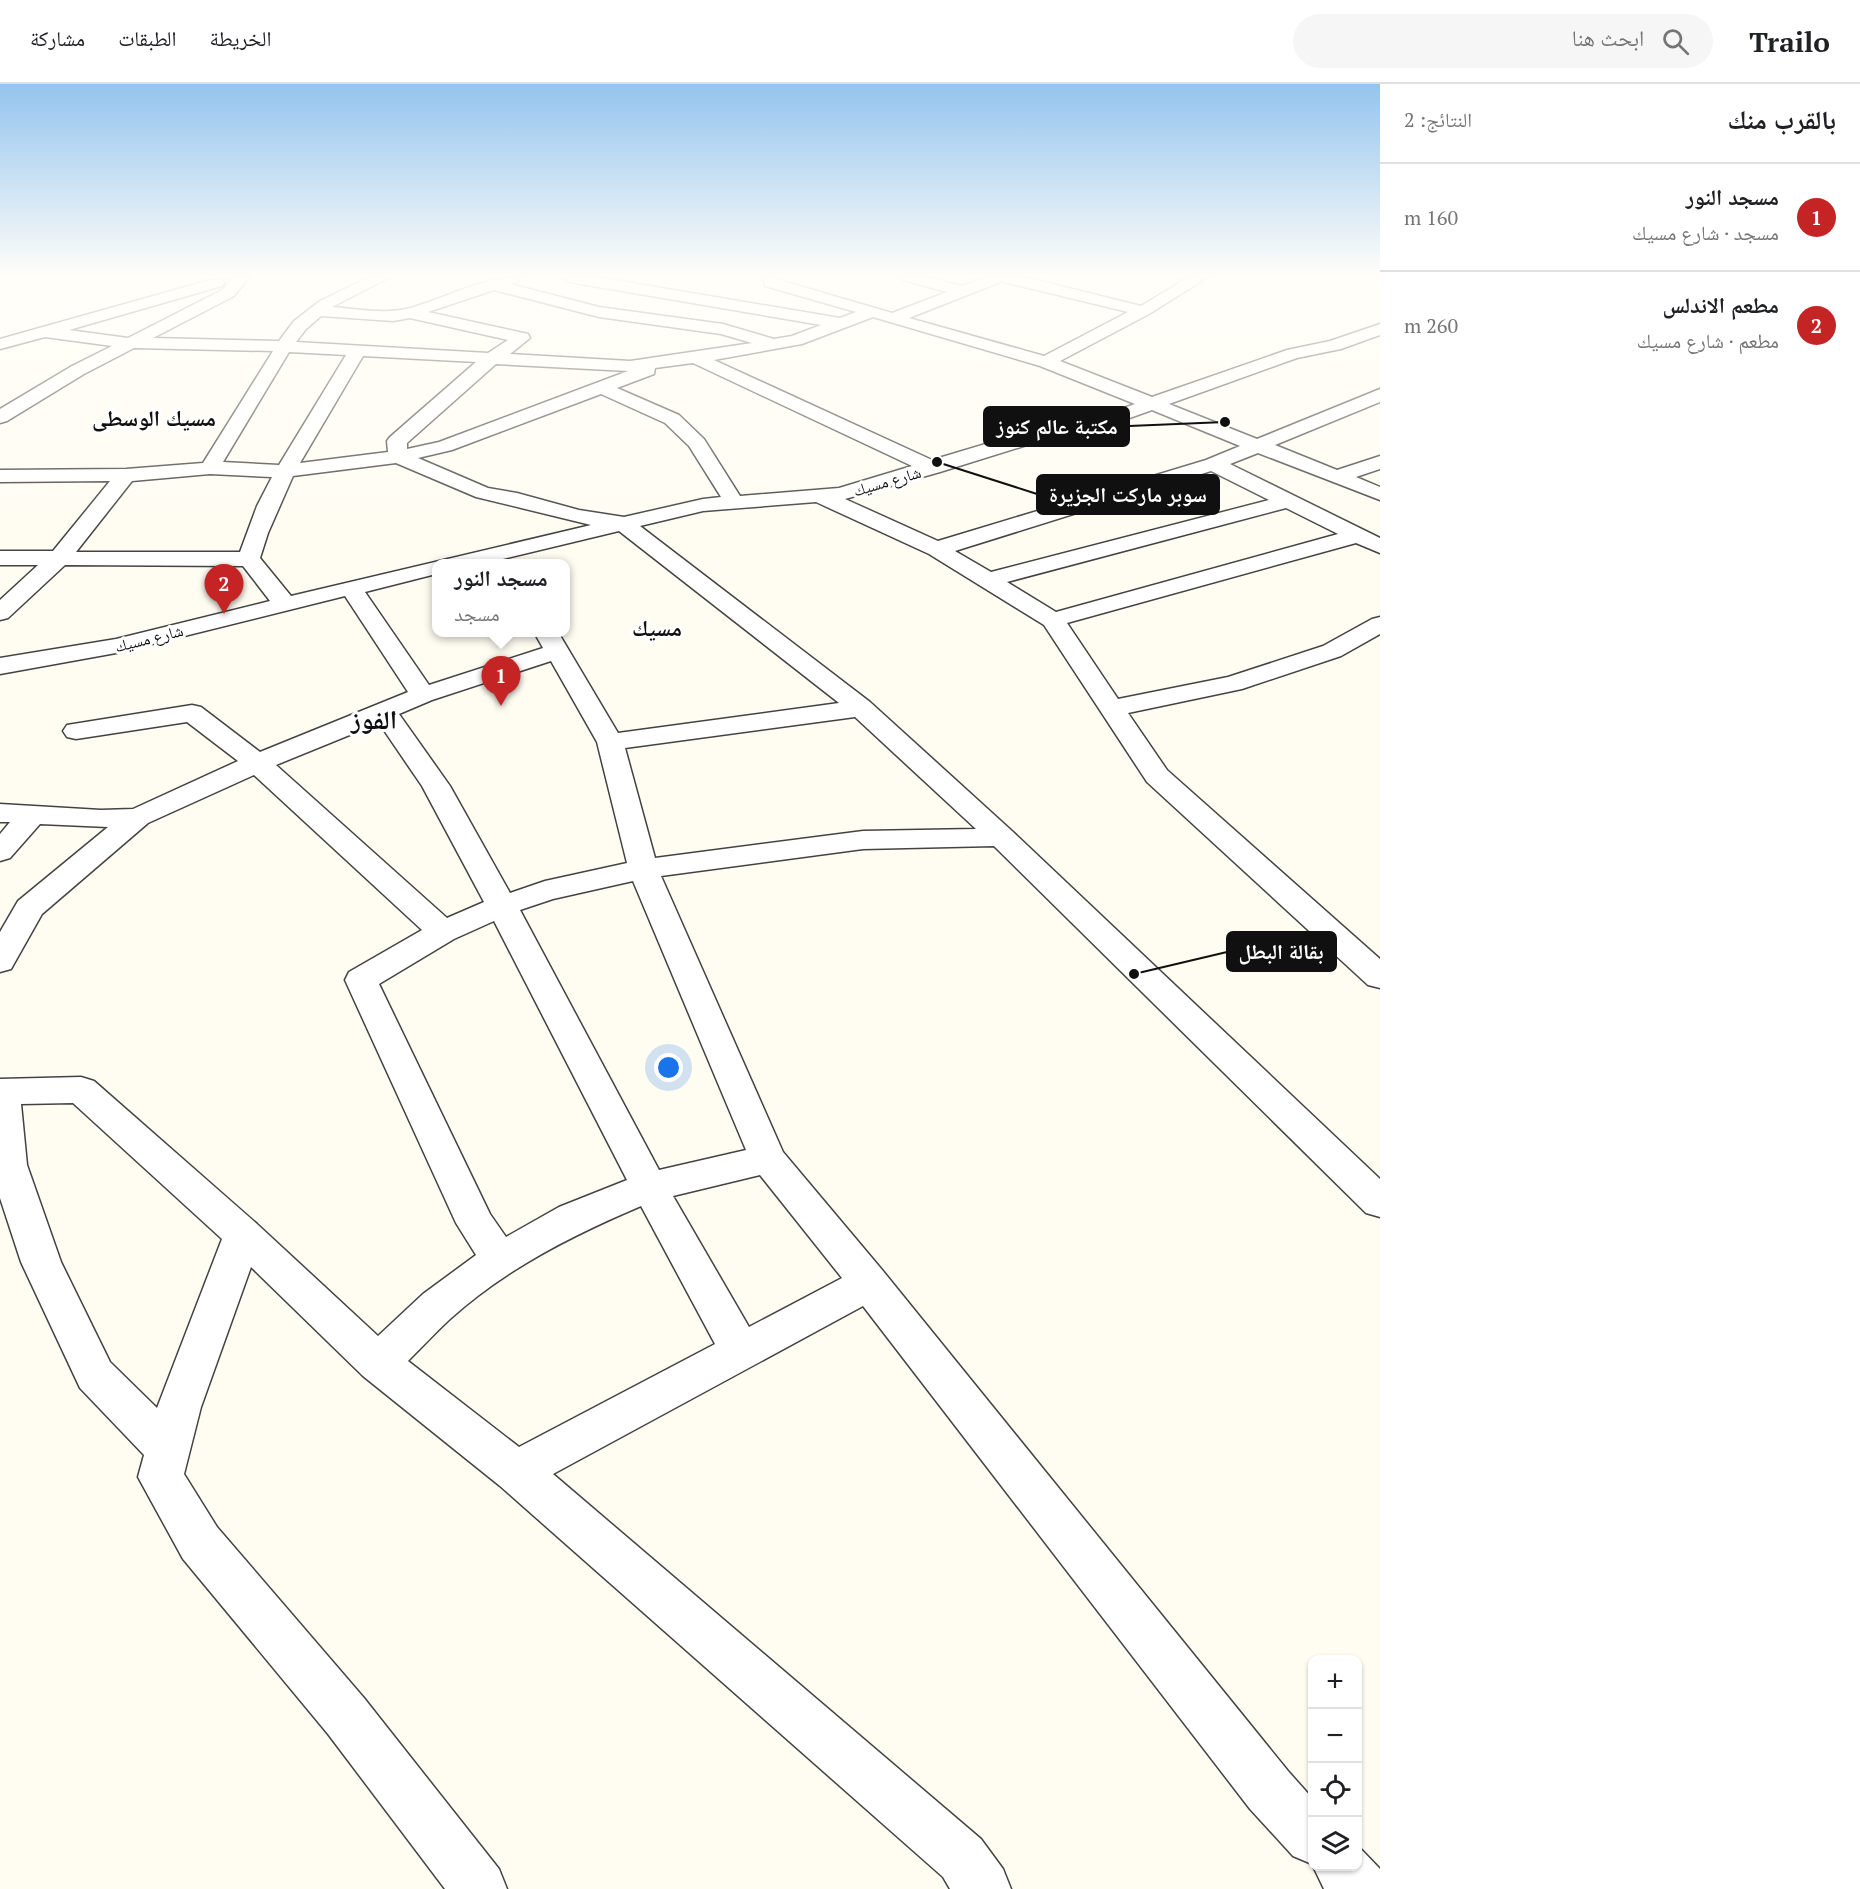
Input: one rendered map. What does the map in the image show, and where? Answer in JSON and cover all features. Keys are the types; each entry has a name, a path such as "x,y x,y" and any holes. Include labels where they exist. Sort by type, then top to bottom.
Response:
{"street":[{"path":"0,417 95,361"},
{"path":"210,468 275,361"},
{"path":"249,559 254,537 286,471 351,361"},
{"path":"398,457 397,441 488,361"},
{"path":"548,361 630,366 669,361"},
{"path":"703,361 933,468"},
{"path":"1083,421 1081,417 1085,412 1127,395 1157,393 1249,361"},
{"name":"شارع مسيك","path":"501,558 622,523 692,507 841,494 1083,421 1105,420 1151,405 1257,361"},
{"path":"0,476 126,475 210,468 286,471 398,457 445,446 602,388 659,366 663,362"},
{"path":"1046,362 1380,494"},
{"path":"602,388 672,419 697,443 734,502"},
{"path":"937,549 1213,464 1380,395"},
{"path":"398,457 483,493 517,499 577,516 622,523 861,708 1002,837 1380,1202"},
{"path":"1336,477 1380,462"},
{"path":"1213,464 1380,546"},
{"path":"0,613 59,558 126,475"},
{"path":"822,497 937,549 1053,620 1157,776 1380,977"},
{"path":"987,580 1288,501"},
{"path":"1053,620 1359,535"},
{"path":"0,558 249,559"},
{"path":"249,559 285,604"},
{"name":"شارع مسيك","path":"9,664 116,646 432,568"},
{"path":"350,587 423,695"},
{"path":"1111,708 1233,684 1332,651 1380,624"},
{"path":"0,961 29,908 138,817 257,764 552,642 610,742 643,870 768,1159 869,1283 1269,1790 1308,1833"},
{"path":"0,682 9,664"},
{"path":"610,742 861,708"},
{"path":"384,711 436,786 502,906 649,1187 741,1352"},
{"path":"76,731 192,713 257,764 443,932"},
{"path":"0,813 101,819 138,817"},
{"path":"0,852 32,814"},
{"path":"500,1259 476,1223 361,980 443,932 502,906 545,891 643,870 863,840 1002,837"},
{"path":"168,1449 95,1375 46,1273 8,1165 1,1092 81,1089 243,1235 378,1364 516,1471 962,1858 983,1889"},
{"path":"378,1364 437,1306 500,1259 573,1218 649,1187 768,1159"},
{"path":"243,1235 179,1407 161,1477 200,1543 346,1716 479,1889"},
{"path":"516,1471 869,1283"},
{"path":"1345,1871 1361,1889"}],"place":[{"name":"مكتبة عالم كنوز","path":"1225,422"},
{"name":"سوبر ماركت الجزيرة","path":"937,462"},
{"name":"مطعم الاندلس","path":"224,614"},
{"name":"مسجد النور","path":"501,706"},
{"name":"بقالة البطل","path":"1134,974"}],"district":[{"name":"مسيك الوسطى","path":"154,418"},
{"name":"مسيك","path":"657,628"},
{"name":"الفوز","path":"374,720"}]}
